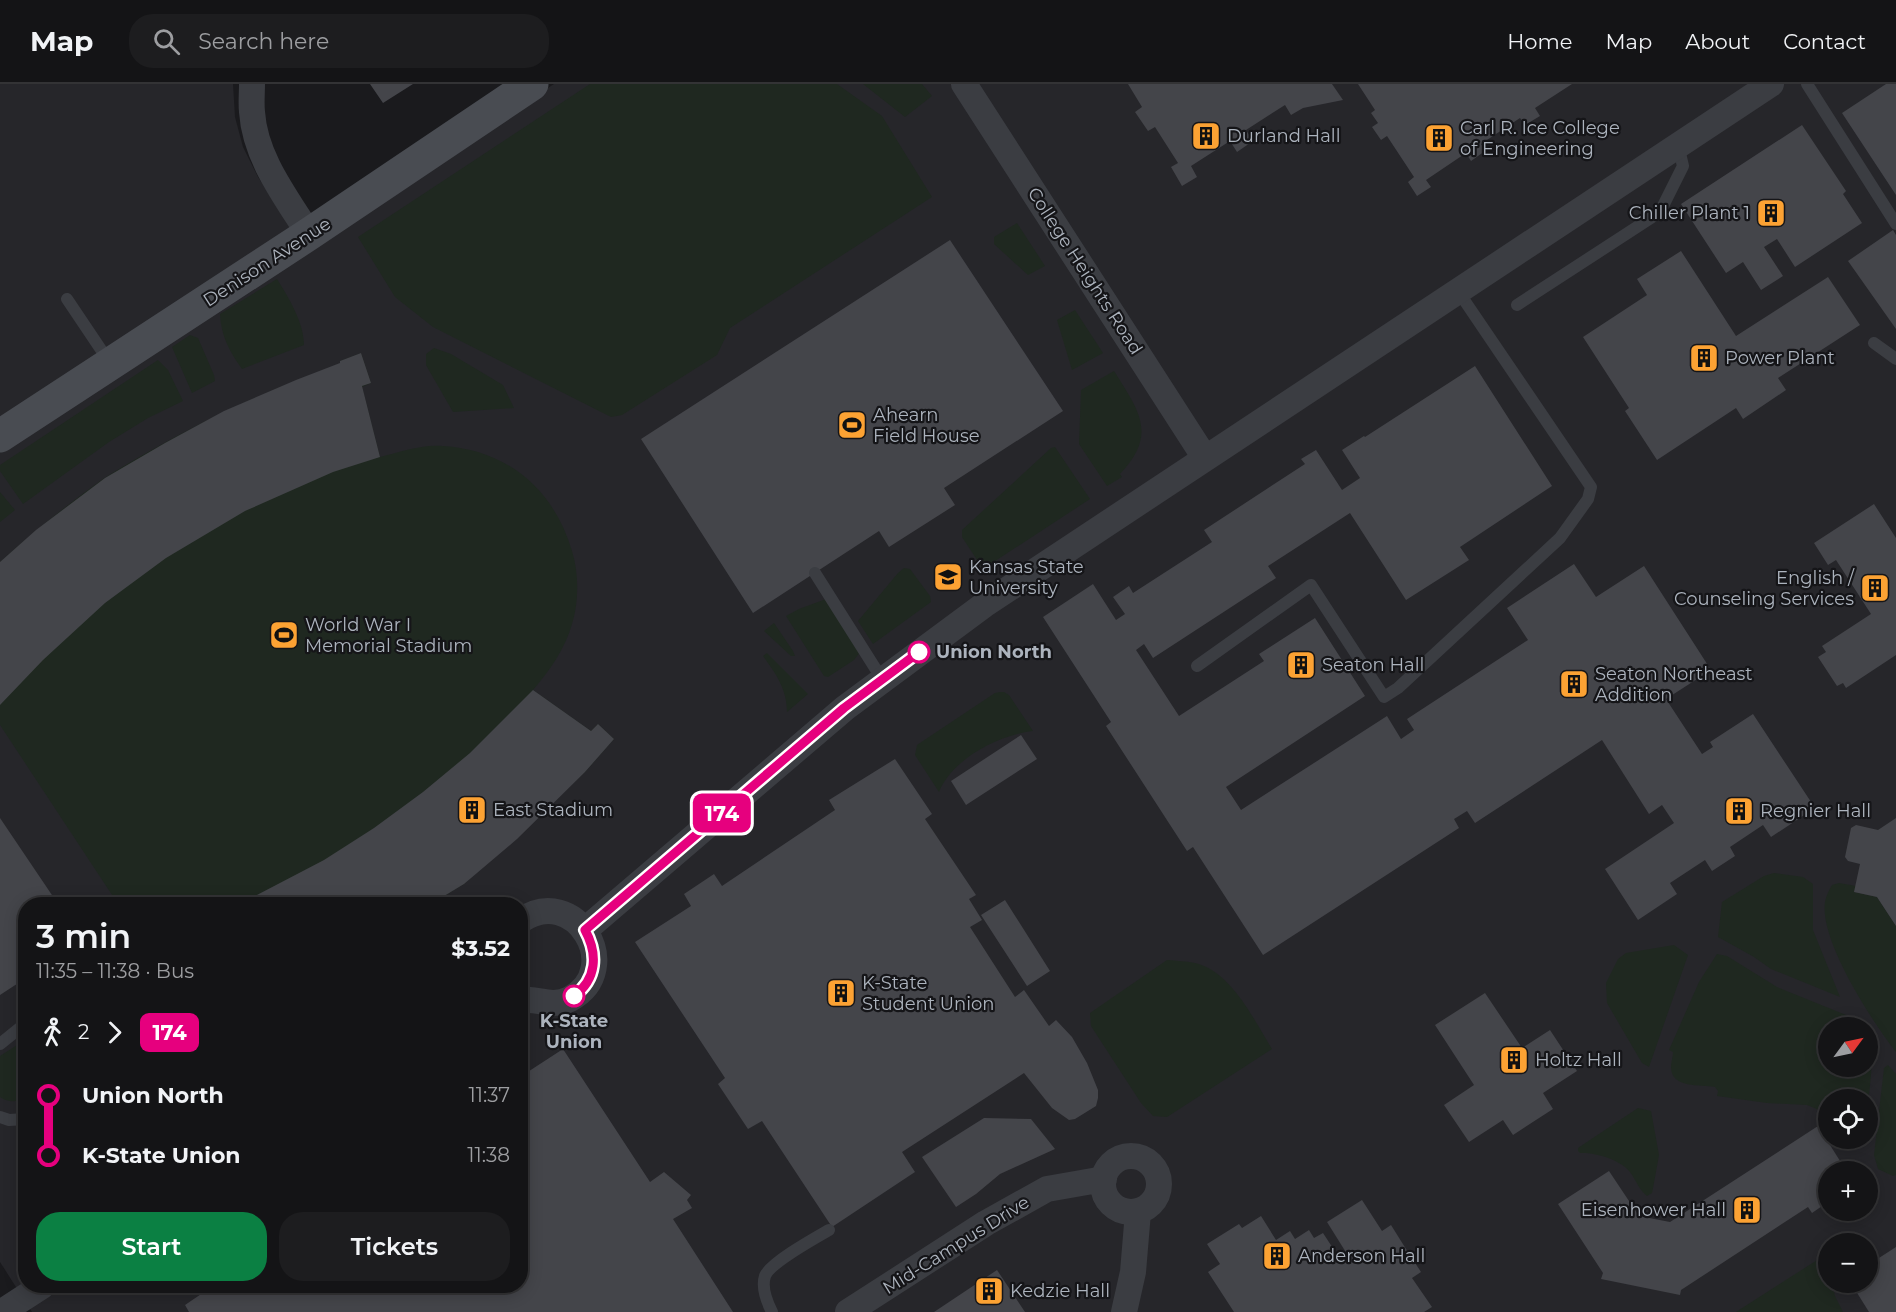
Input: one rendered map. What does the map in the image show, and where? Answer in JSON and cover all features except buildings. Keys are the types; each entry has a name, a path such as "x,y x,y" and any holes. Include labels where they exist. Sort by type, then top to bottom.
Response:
{"street":[{"path":"252,84 252,113 258,143 270,172 309,234"},
{"name":"College Heights Road","path":"964,84 1205,458"},
{"path":"585,930 802,744 882,679 984,605 1771,84"},
{"name":"Denison Avenue","path":"0,436 309,234 529,85"},
{"path":"528,917 539,912 552,911 564,914 585,930 592,942 594,954 589,980 570,998 558,1003 545,1004 528,999"},
{"path":"1129,1156 1146,1160 1158,1175 1160,1184 1158,1194 1153,1202 1138,1212 1119,1210 1111,1204 1103,1188 1107,1170 1120,1158 1129,1156"},
{"name":"Mid-Campus Drive","path":"848,1312 986,1223 1047,1189 1104,1179"},
{"path":"1124,1312 1133,1272 1138,1212"},
{"path":"2,1312 31,1293"}],"lane":[{"path":"1807,84 1896,224"},
{"path":"1517,305 1660,212 1683,165 1678,146"},
{"path":"1197,666 1311,585 1384,697 1398,688 1560,538 1588,499 1591,487 1458,291"},
{"path":"67,299 111,364"},
{"path":"1874,343 1896,359"},
{"path":"815,573 882,679"},
{"path":"0,1044 18,1029"},
{"path":"0,1117 18,1119"},
{"path":"772,1312 764,1291 765,1276 772,1266 829,1230"}],"shaded area":[{"name":"Kansas State University","path":"0,84 233,84 235,117 243,147 258,177 305,249 554,84 1896,84 1896,1312 32,1312 20,1293 528,1293 528,897 18,897 18,1290 0,1262"},
{"path":"590,84 837,84 882,116 932,197 730,328 717,355 622,415 611,417 433,327 395,297 358,237"},
{"path":"863,84 922,84 932,96 905,117"},
{"path":"1017,223 1045,266 1028,275 994,244 994,237"},
{"path":"277,279 299,319 304,345 242,369 227,343 220,314"},
{"path":"1075,310 1103,353 1072,370 1057,320"},
{"path":"190,335 198,338 215,381 192,393 172,347"},
{"path":"434,348 451,354 503,385 514,408 453,412 426,365 426,354"},
{"name":"World War I Memorial Stadium","path":"361,353 371,383 362,387 380,457 427,446 466,449 508,465 525,477 553,509 572,551 577,578 577,597 569,633 561,651 533,690 591,731 598,724 614,739 585,772 464,884 443,897 113,897 0,725 0,562 76,499 132,461 220,414 340,364 340,361"},
{"path":"158,360 168,370 183,401 148,418 109,442 23,504 0,471 0,465"},
{"path":"1114,371 1137,411 1141,422 1141,434 1139,447 1120,474 1122,477 1107,486 1079,444 1081,390"},
{"path":"1055,447 1090,499 983,569 962,537 962,530 1051,448"},
{"path":"0,492 15,510 0,522"},
{"path":"904,568 910,569 930,596 931,602 873,644 858,621"},
{"path":"826,599 861,651 854,660 828,677 824,676 786,616"},
{"path":"774,623 795,656 791,656 764,631"},
{"path":"767,653 808,694 787,712 783,689 763,656"},
{"path":"1004,692 1009,695 1033,731 992,743 965,759 945,780 939,792 915,755 917,745 995,693"},
{"path":"1774,873 1803,877 1813,884 1813,930 1840,997 1771,969 1718,937 1722,902 1764,876"},
{"path":"1839,883 1856,886 1854,892 1877,897 1896,926 1896,1052 1878,1027 1878,1017 1871,1017 1862,1002 1830,937 1825,918 1825,902 1832,885"},
{"path":"1674,945 1688,955 1649,1067 1642,1063 1607,1003 1606,983 1618,959 1626,953"},
{"path":"1717,954 1727,956 1777,987 1846,1015 1848,1017 1818,1017 1818,1077 1870,1077 1869,1089 1818,1089 1818,1110 1807,1105 1767,1103 1717,1096 1718,1091 1715,1087 1688,1084 1676,1079 1671,1067 1673,1052 1669,1050 1699,982"},
{"path":"1167,960 1195,963 1220,976 1240,998 1272,1049 1167,1117 1153,1116 1141,1103 1091,1026 1090,1013"},
{"path":"18,1044 18,1100 9,1101 0,1097 0,1056"},
{"path":"1888,1065 1896,1074 1896,1175 1893,1176 1878,1169 1878,1161 1876,1161 1874,1155 1875,1149 1878,1149 1878,1120 1884,1068"},
{"path":"1638,1108 1651,1111 1659,1155 1652,1193 1647,1196 1630,1172 1614,1160 1578,1151 1578,1148"},
{"path":"1818,1259 1818,1293 1834,1293 1843,1312 1736,1312"}],"bus line":[{"name":"174","path":"574,996 589,980 593,968 592,942 585,930 844,708 919,652"}],"place":[{"name":"Durland Hall","path":"1206,136"},
{"name":"Carl R. Ice College of Engineering","path":"1439,138"},
{"name":"Chiller Plant 1","path":"1771,213"},
{"name":"Power Plant","path":"1704,358"},
{"name":"Ahearn Field House","path":"852,425"},
{"name":"Kansas State University","path":"948,577"},
{"name":"English / Counseling Services","path":"1875,588"},
{"name":"World War I Memorial Stadium","path":"284,635"},
{"name":"Union North","path":"919,652"},
{"name":"Seaton Hall","path":"1301,665"},
{"name":"Seaton Northeast Addition","path":"1574,684"},
{"name":"East Stadium","path":"472,810"},
{"name":"Regnier Hall","path":"1739,811"},
{"name":"K-State Student Union","path":"841,993"},
{"name":"K-State Union","path":"574,996"},
{"name":"Holtz Hall","path":"1514,1060"},
{"name":"Eisenhower Hall","path":"1747,1210"},
{"name":"Anderson Hall","path":"1277,1256"},
{"name":"Kedzie Hall","path":"989,1291"}]}
